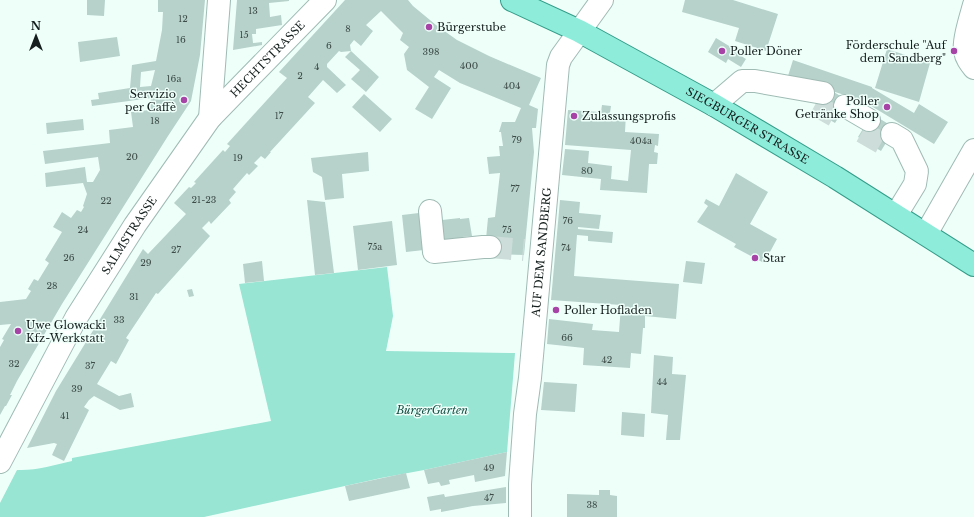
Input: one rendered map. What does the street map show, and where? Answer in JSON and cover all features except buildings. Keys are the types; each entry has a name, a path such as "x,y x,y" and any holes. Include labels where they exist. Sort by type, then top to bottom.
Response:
{"main road":[{"name":"SIEGBURGER STRASSE","path":"512,0 579,32 714,105 896,215 974,265"}],"street":[{"path":"210,118 219,0"},
{"name":"HECHTSTRASSE","path":"210,118 324,0"},
{"name":"AUF DEM SANDBERG","path":"520,517 520,484 525,414 530,378 533,251 558,65 561,57 602,0"},
{"path":"974,5 964,50 974,68"},
{"path":"714,105 742,81 754,81 799,90 819,99"},
{"path":"842,112 865,126"},
{"name":"SALMSTRASSE","path":"0,462 76,318 135,225 210,118"},
{"path":"888,140 898,154 917,171 915,184 896,215"},
{"path":"926,234 974,150"},
{"path":"430,212 434,252 490,247"}],"green space":[{"name":"BürgerGarten","path":"387,267 393,316 386,351 515,353 507,452 204,517 0,517 0,503 17,470 31,470 72,461 72,458 271,421 239,284"}],"tunnel":[{"path":"815,105 838,118"},
{"path":"862,132 885,145"},
{"path":"490,247 524,250"}],"place":[{"name":"Bürgerstube","path":"429,27"},
{"name":"Poller Döner","path":"722,51"},
{"name":"Förderschule \"Auf dem Sandberg\"","path":"954,51"},
{"name":"Servizio per Caffè","path":"184,100"},
{"name":"Poller Getränke Shop","path":"887,107"},
{"name":"Zulassungsprofis","path":"574,116"},
{"name":"Star","path":"755,258"},
{"name":"Poller Hofladen","path":"556,310"},
{"name":"Uwe Glowacki Kfz-Werkstatt","path":"18,331"}]}
